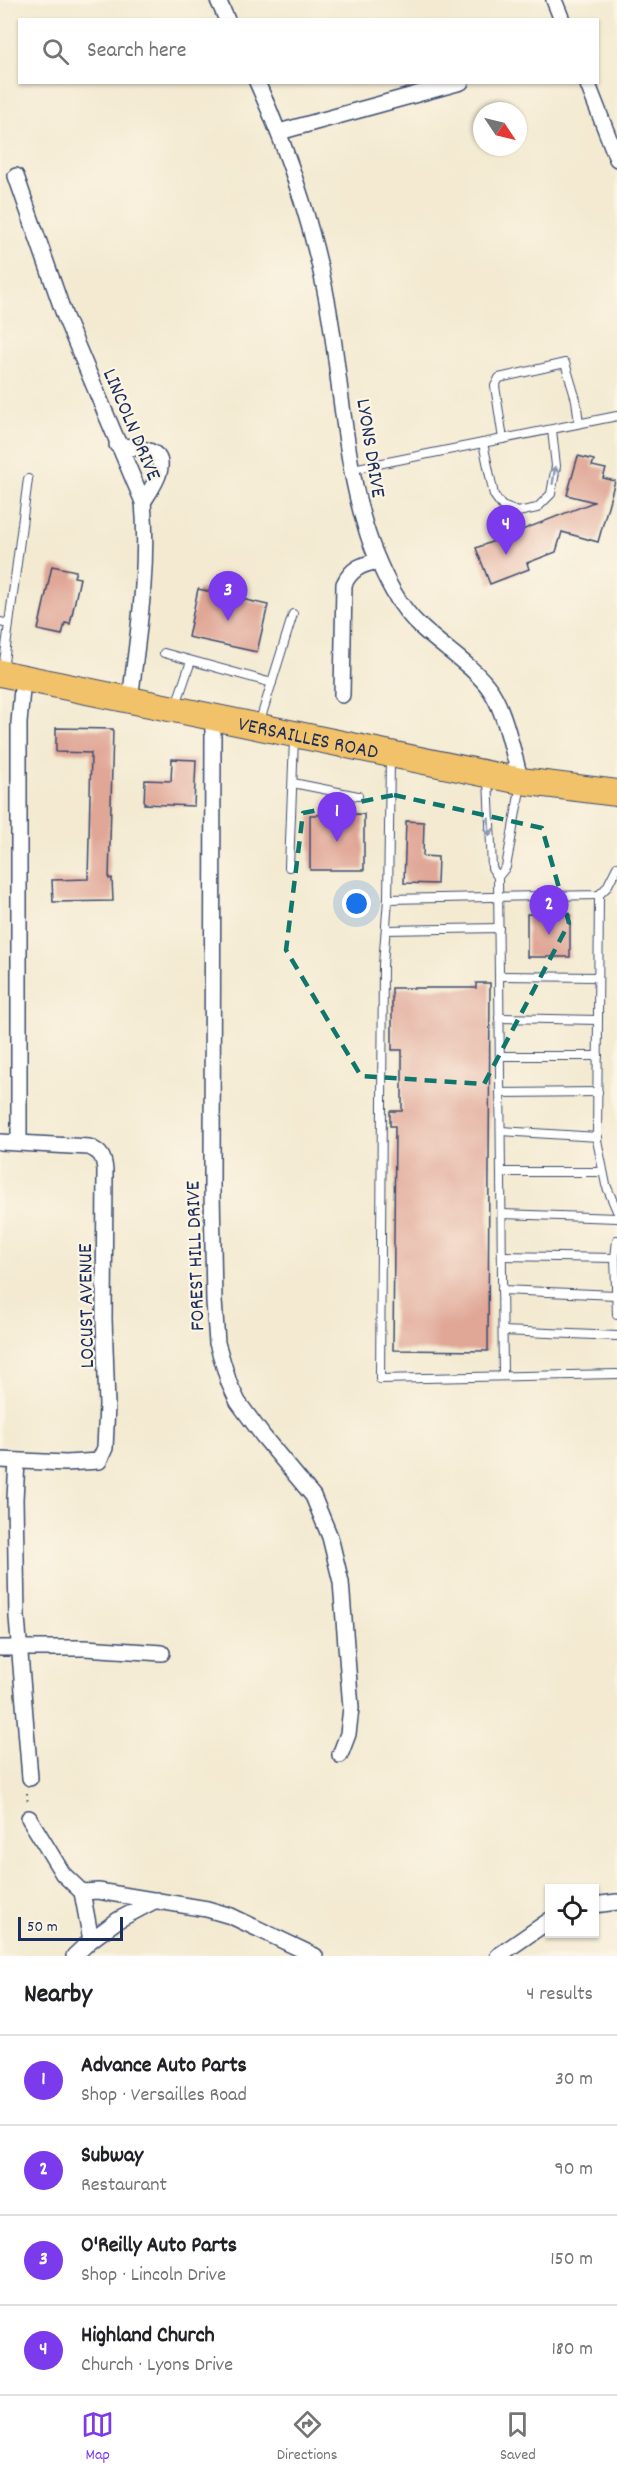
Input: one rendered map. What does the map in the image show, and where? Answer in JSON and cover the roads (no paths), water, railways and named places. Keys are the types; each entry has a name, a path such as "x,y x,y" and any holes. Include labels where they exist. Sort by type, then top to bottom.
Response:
{"highway":[{"name":"VERSAILLES ROAD","path":"9,675 521,781 617,794"}],"street":[{"path":"218,0 226,18"},
{"path":"554,0 561,18"},
{"name":"LYONS DRIVE","path":"257,84 279,132 318,261 331,321 360,509 378,561 395,597 419,626 475,674 491,691 502,718 521,781"},
{"path":"279,132 454,84"},
{"path":"588,84 617,159"},
{"name":"LINCOLN DRIVE","path":"16,176 65,317 117,445 143,502 146,526 139,630 130,700"},
{"path":"117,445 136,450 146,449 160,460 161,470 143,502"},
{"path":"342,695 344,584 350,572 360,565 378,561"},
{"path":"0,1142 20,1142 19,735 9,675"},
{"name":"FOREST HILL DRIVE","path":"213,718 212,1190 217,1343 229,1383 238,1402 262,1436 313,1496 330,1537 341,1582 351,1708 348,1734 340,1755"},
{"name":"LOCUST AVENUE","path":"17,1461 66,1463 96,1461 101,1458 105,1448 107,1385 104,1319 105,1171 101,1153 89,1147 20,1142"},
{"path":"0,1460 17,1461 16,1568 19,1648 30,1778"},
{"path":"0,1648 84,1648 162,1653"},
{"path":"29,1818 63,1874 82,1892 91,1940"},
{"path":"82,1892 98,1891 207,1909 231,1916 315,1956"},
{"path":"74,1956 118,1920 156,1900"},
{"path":"599,1904 617,1902"},
{"path":"498,1956 545,1923"}],"lane":[{"path":"503,439 495,386 499,378 565,363 576,400 579,423"},
{"path":"353,469 617,416"},
{"path":"483,443 494,495 502,506 518,512 537,508 551,494 556,466 552,429"},
{"path":"9,675 4,623 28,479"},
{"path":"258,727 293,614"},
{"path":"164,653 272,683"},
{"path":"175,710 191,661"},
{"path":"289,867 294,735"},
{"path":"390,754 388,899 383,965 380,1379 617,1374"},
{"path":"488,774 492,868 498,878 503,1376"},
{"path":"498,878 506,867 521,781"},
{"path":"292,783 358,796"},
{"path":"617,867 607,887 599,896 598,978 598,1137 603,1172 617,1211"},
{"path":"388,899 599,896"},
{"path":"386,930 498,928"},
{"path":"499,976 598,978"},
{"path":"499,1018 598,1020"},
{"path":"500,1056 598,1056"},
{"path":"500,1093 598,1092"},
{"path":"501,1131 598,1137"},
{"path":"501,1172 603,1172"},
{"path":"502,1215 617,1218"},
{"path":"617,1240 615,1258 617,1316"},
{"path":"502,1256 615,1258"},
{"path":"502,1290 616,1295"},
{"path":"503,1331 617,1336"}],"place":[{"name":"Highland Church","path":"506,555"},
{"name":"O'Reilly Auto Parts","path":"228,621"},
{"name":"Advance Auto Parts","path":"337,842"},
{"name":"Subway","path":"549,935"}]}
